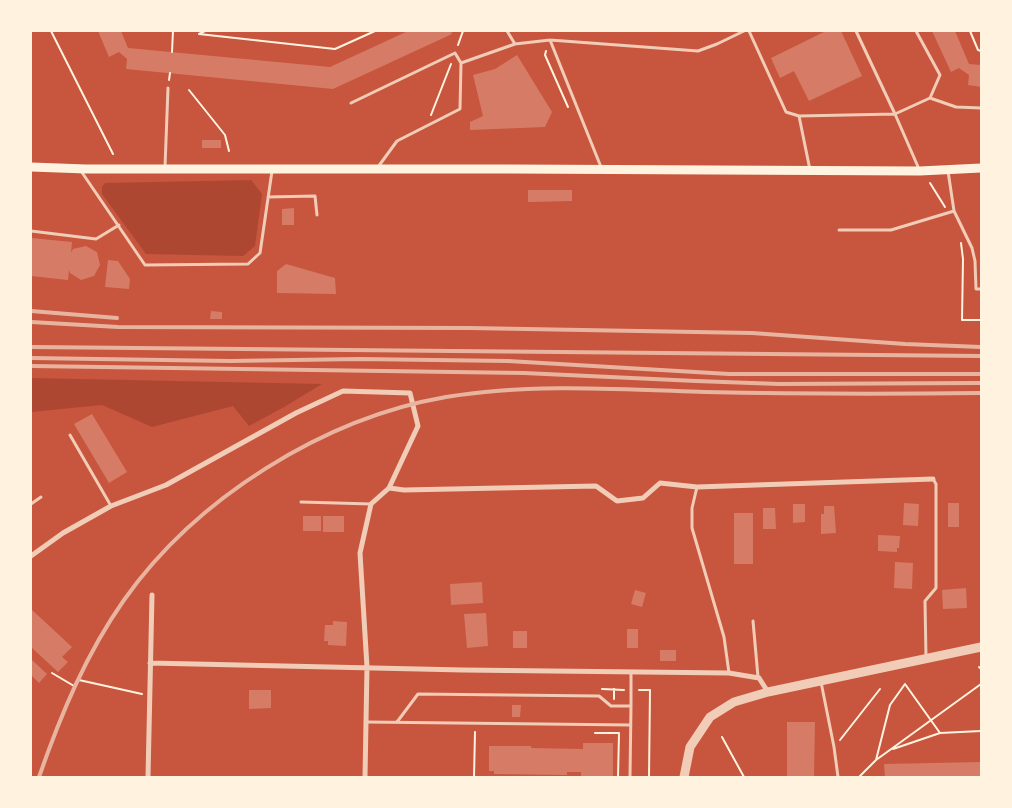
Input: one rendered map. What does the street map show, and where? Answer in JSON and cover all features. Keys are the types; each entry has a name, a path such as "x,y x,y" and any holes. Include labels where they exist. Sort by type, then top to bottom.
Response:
{"main road":[{"path":"31,167 810,171 920,171 981,168"}],"street":[{"path":"31,556 63,533 112,506 166,485 296,413 343,391 410,393 418,426 389,488 371,504 360,553 366,668 365,777"},
{"path":"389,488 404,490 596,486 617,501 643,498 660,483 697,487 933,479"},
{"path":"148,777 152,595"},
{"path":"684,777 690,746 710,718 734,702 768,692 981,647"},
{"path":"150,663 729,673 758,678 768,692"}],"lane":[{"path":"507,31 515,44"},
{"path":"461,63 515,44 550,40 698,51 744,31"},
{"path":"749,31 786,112 799,116 895,114 930,98 940,75 916,31"},
{"path":"856,31 920,171"},
{"path":"550,40 602,170"},
{"path":"351,103 455,52 461,63 460,109 397,141 377,168"},
{"path":"165,168 168,88"},
{"path":"930,98 956,108 981,108"},
{"path":"799,116 810,171"},
{"path":"79,168 145,265 248,264 260,253 272,168"},
{"path":"948,170 954,211 972,248 975,261 976,289 981,289"},
{"path":"268,197 315,196 317,215"},
{"path":"839,230 892,230 954,211"},
{"path":"31,231 96,239 119,225"},
{"path":"70,435 112,506"},
{"path":"926,658 925,601 936,588 936,484 933,479"},
{"path":"697,487 692,508 692,528 724,637 729,673"},
{"path":"31,504 41,497"},
{"path":"301,502 371,504"},
{"path":"753,621 758,678"},
{"path":"630,777 631,672"},
{"path":"821,682 838,777"},
{"path":"396,722 418,694 599,696 611,706 631,706"},
{"path":"366,722 631,725"}],"path":[{"path":"51,31 113,154"},
{"path":"172,52 173,31"},
{"path":"205,31 198,34 335,49 375,31"},
{"path":"427,126 463,31"},
{"path":"970,31 978,50 981,51"},
{"path":"189,90 226,135 229,151"},
{"path":"930,183 949,213"},
{"path":"963,259 962,320 981,320"},
{"path":"52,673 74,686 79,680 149,696"},
{"path":"876,760 890,705 905,684 940,733"},
{"path":"859,777 876,760 981,684"},
{"path":"834,747 880,690"},
{"path":"474,732 474,777"},
{"path":"890,750 940,733 981,732"},
{"path":"593,733 619,733 618,777"},
{"path":"722,736 744,777"}],"shaded area":[{"path":"251,180 262,194 255,246 243,256 146,254 102,194 102,187 105,183"},
{"path":"31,378 322,384 249,426 233,406 152,427 102,405 31,412"}],"building":[{"path":"98,31 121,31 128,48 330,67 408,31 451,31 452,34 333,89 126,69 127,59 119,52 109,57"},
{"path":"826,31 841,31 862,76 809,101 794,71 780,78 771,58"},
{"path":"932,31 955,31 969,64 981,65 981,87 968,85 969,75 959,68 951,72"},
{"path":"517,55 552,112 545,127 470,130 470,122 483,116 473,75 495,69"},
{"path":"202,140 221,140 221,148 202,148"},
{"path":"528,190 572,190 572,201 528,202"},
{"path":"294,208 294,225 282,225 282,209"},
{"path":"31,238 72,242 71,253 73,249 86,246 97,252 100,265 94,276 81,280 70,273 69,270 68,280 31,276"},
{"path":"108,260 118,261 130,279 129,289 105,287"},
{"path":"286,264 335,278 336,294 277,293 277,271"},
{"path":"211,311 222,312 222,319 210,319"},
{"path":"92,414 127,472 109,483 74,424"},
{"path":"904,503 919,504 918,526 903,525"},
{"path":"948,503 959,503 959,527 948,527"},
{"path":"793,504 805,504 805,522 793,523"},
{"path":"824,506 834,506 836,533 821,534 821,514 824,514"},
{"path":"763,508 775,508 776,529 763,529"},
{"path":"734,513 753,513 753,564 734,564"},
{"path":"303,516 321,516 321,531 303,531"},
{"path":"323,516 344,516 344,532 323,532"},
{"path":"878,535 900,536 897,552 878,551"},
{"path":"895,562 913,563 912,589 894,588"},
{"path":"482,582 483,603 451,605 450,584"},
{"path":"966,588 967,608 943,609 942,590"},
{"path":"635,590 646,593 642,607 631,604"},
{"path":"31,609 72,647 62,657 68,662 58,672 31,647"},
{"path":"486,613 488,646 467,648 464,614"},
{"path":"333,621 347,622 346,646 328,645 328,641 324,641 325,625 333,625"},
{"path":"627,629 638,629 638,648 627,648"},
{"path":"513,631 527,631 527,648 513,648"},
{"path":"660,650 676,650 676,661 660,661"},
{"path":"31,659 47,674 39,683 31,675"},
{"path":"249,690 271,690 271,708 249,709"},
{"path":"512,705 521,705 520,717 512,717"},
{"path":"787,722 815,722 814,777 787,777"},
{"path":"583,743 613,743 613,777 581,777 581,772 567,772 567,775 494,774 494,771 489,771 489,746 583,749"},
{"path":"981,762 981,777 885,777 884,764"}],"railway":[{"path":"31,311 117,318"},
{"path":"31,322 118,327 469,328 752,333 905,344 981,347"},
{"path":"31,347 981,356"},
{"path":"31,358 230,361 360,359 508,361 729,374 981,374"},
{"path":"31,366 524,373 779,384 981,383"},
{"path":"39,777 56,730 86,663 124,600 154,563 188,528 225,496 266,468 309,444 354,423 400,408 446,397 543,388 774,393 981,393"}]}
